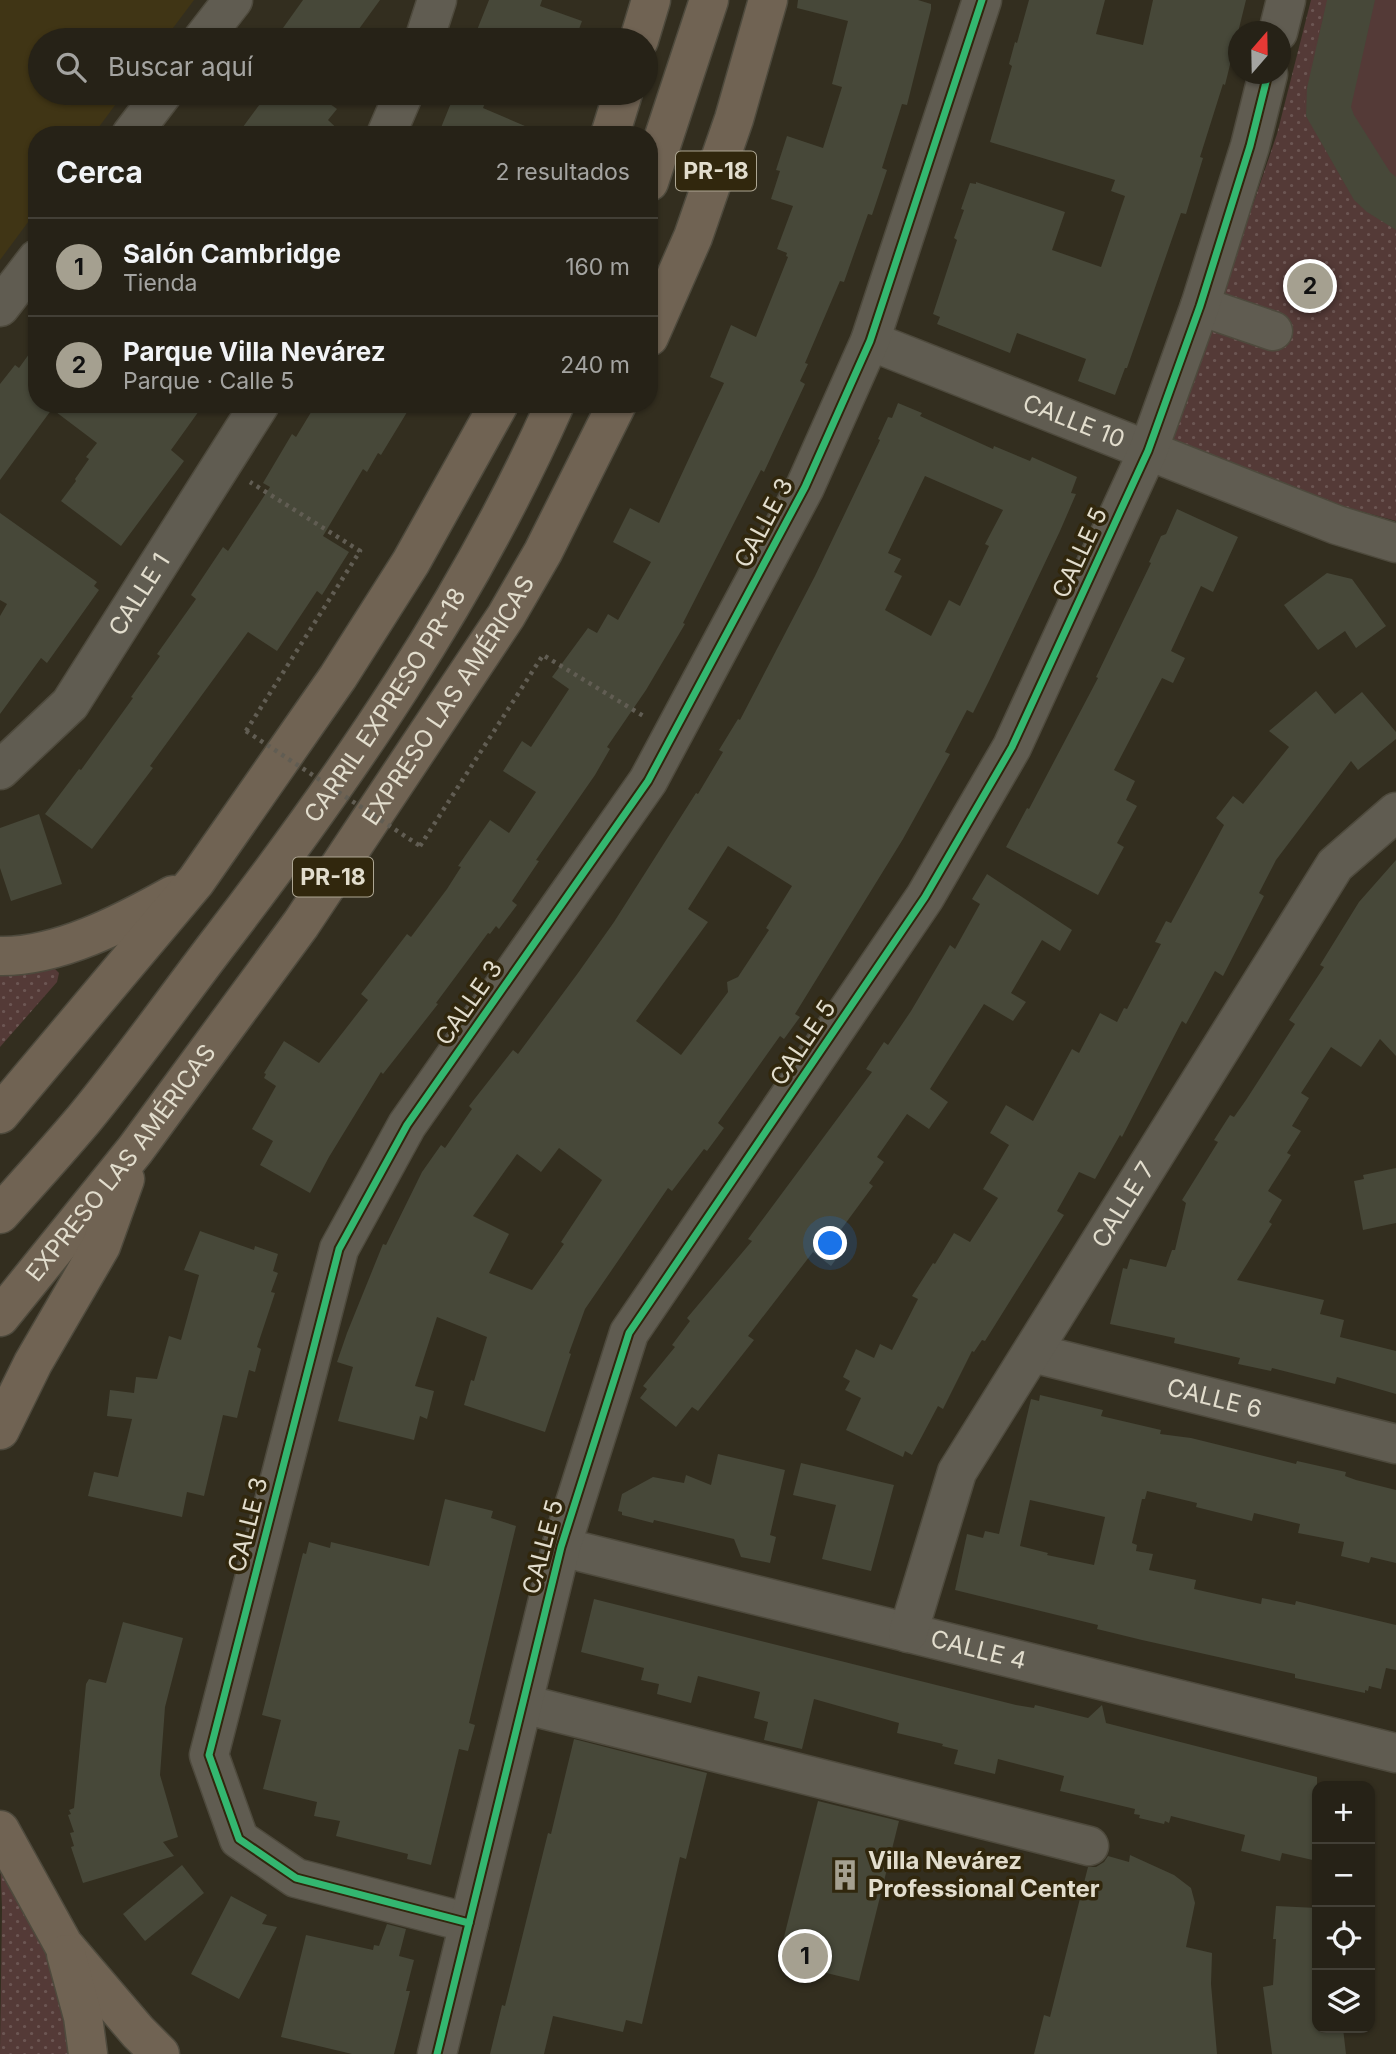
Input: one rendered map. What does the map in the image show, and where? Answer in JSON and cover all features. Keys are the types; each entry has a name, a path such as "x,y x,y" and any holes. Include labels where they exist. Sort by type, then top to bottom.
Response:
{"highway":[{"path":"643,28 651,0"},
{"path":"658,155 709,0"},
{"name":"PR-18","path":"658,317 693,237 734,119 768,0"},
{"path":"613,126 619,105"},
{"path":"0,1114 196,881 338,677 411,562 494,413"},
{"name":"CARRIL EXPRESO PR-18","path":"0,1214 85,1118 246,907 359,752 442,621 535,449 551,413"},
{"name":"EXPRESO LAS AMÉRICAS","path":"0,1317 135,1150 301,924 506,616 544,552 613,413"},
{"path":"0,956 20,956 65,944 130,919 196,881"},
{"path":"0,1430 33,1363 101,1246 135,1150"},
{"path":"0,1830 63,1944 160,2054"},
{"path":"63,1944 83,2017 88,2054"}],"street":[{"path":"211,28 233,0"},
{"path":"428,28 437,0"},
{"name":"CALLE 3","path":"469,1923 296,1878 239,1839 209,1755 339,1249 407,1125 648,781 805,487 870,341 982,0"},
{"path":"1281,21 1286,0"},
{"name":"CALLE 5","path":"437,2054 561,1547 629,1333 925,897 1012,747 1147,451 1200,306 1250,146 1266,84"},
{"path":"138,126 154,105"},
{"path":"390,126 399,105"},
{"path":"0,307 28,271"},
{"path":"1200,306 1273,331"},
{"name":"CALLE 10","path":"870,341 1337,525 1396,544"},
{"name":"CALLE 1","path":"0,770 70,704 254,413"},
{"name":"CALLE 7","path":"908,1633 957,1472 1335,865 1396,812"},
{"name":"CALLE 6","path":"1033,1353 1396,1444"},
{"name":"CALLE 4","path":"561,1547 1396,1753"},
{"path":"523,1704 1090,1846"}],"path":[{"path":"222,464 360,551 246,731 420,846 543,655 673,734"}],"shaded area":[{"path":"0,0 194,0 173,28 28,28 28,105 115,105 100,126 28,126 28,222 0,260"},
{"path":"1311,0 1396,0 1396,521 1331,503 1173,439 1277,134"},
{"path":"1328,0 1396,0 1396,225 1382,221 1361,206 1345,185 1306,116 1308,76"},
{"path":"54,968 59,973 57,982 0,1047 0,973"},
{"path":"0,1852 48,1946 74,2054 0,2054"}],"building":[{"path":"303,0 380,0 360,28 283,28"},
{"path":"489,0 542,0 540,6 582,21 579,28 478,28"},
{"path":"798,0 918,0 931,4 907,105 902,104 882,168 887,170 872,215 868,214 844,282 840,281 805,363 808,364 800,381 805,384 764,472 761,470 683,623 685,624 646,690 607,747 610,749 595,775 536,860 539,861 512,901 517,905 499,929 496,926 488,933 436,1003 438,1004 383,1074 381,1072 310,1193 260,1165 273,1141 252,1129 276,1086 264,1078 264,1073 284,1041 319,1063 368,1000 361,994 407,934 411,937 447,889 461,867 458,866 490,820 509,833 536,792 503,771 522,741 531,747 569,689 552,677 588,628 597,633 608,614 618,620 651,562 613,542 630,508 659,523 724,383 710,377 731,325 756,337 788,257 787,253 777,249 793,206 771,199 780,171 776,170 787,136 823,148 842,87 832,84 848,21 797,8"},
{"path":"1029,0 1105,0 1096,34 1143,45 1153,0 1246,0 1241,21 1228,21 1228,73 1200,157 1203,158 1186,214 1181,213 1115,395 1078,381 1086,359 1017,333 1010,353 937,324 940,317 933,314 957,240 954,238 970,183 976,182 1065,212 1052,250 1101,267 1125,196 1111,191 1115,180 990,142 1012,66 1009,64 1015,42 1017,43"},
{"path":"1327,0 1375,0 1351,107 1390,172 1396,177 1396,230 1367,212 1354,200 1306,116 1307,88"},
{"path":"259,105 332,105 337,109 328,120 334,126 244,126"},
{"path":"450,105 484,105 483,108 525,126 442,126"},
{"path":"28,356 28,413 49,413 0,480 0,384 15,365 19,368"},
{"path":"898,403 922,413 920,416 993,449 994,446 1030,461 1032,457 1077,477 1071,493 1076,494 1060,531 973,713 967,710 945,752 950,754 903,839 795,1014 800,1017 784,1039 780,1036 718,1123 724,1128 707,1151 704,1149 672,1191 668,1188 585,1309 545,1432 464,1405 487,1337 437,1317 415,1386 434,1391 427,1419 420,1416 414,1440 338,1421 353,1367 337,1362 383,1244 386,1245 422,1172 441,1145 445,1148 472,1109 469,1106 513,1050 518,1054 578,973 614,922 696,793 698,794 723,752 719,750 738,719 740,720 815,576 880,440 878,439 888,417 892,418","holes":["925,476 1003,510 985,544 989,546 960,606 949,600 931,636 885,610 902,576 894,572 901,559 888,553","728,846 792,886 766,928 769,930 738,977 727,982 728,992 681,1055 636,1021 708,922 688,909","559,1148 602,1180 561,1242 564,1244 532,1290 489,1273 509,1234 473,1216 517,1154 541,1172"]},
{"path":"57,413 198,413 171,450 184,461 121,546 61,501 76,481 89,459 86,457 97,443"},
{"path":"311,413 407,413 381,455 378,453 367,472 363,469 323,536 349,552 322,595 317,591 277,651 248,632 150,766 153,768 92,849 45,814 133,698 131,697 160,656 157,654 196,599 191,595 223,547 228,551 270,487 263,483 292,434 296,437"},
{"path":"1177,509 1238,537 1213,592 1201,586 1171,651 1185,658 1173,683 1162,678 1114,770 1135,781 1126,800 1137,806 1117,843 1124,847 1098,895 1006,847 1098,678 1096,677 1151,563 1149,562 1161,536 1166,534"},
{"path":"0,513 97,582 94,586 99,590 47,663 41,658 0,714 0,616 7,604 0,600"},
{"path":"1327,573 1352,579 1386,626 1356,648 1345,631 1318,650 1284,605"},
{"path":"1316,691 1335,714 1362,692 1396,732 1396,739 1358,770 1351,761 1276,860 1259,893 1264,896 1223,976 1215,971 1186,1024 1182,1021 1122,1137 1120,1135 1095,1179 1079,1172 1057,1211 1064,1215 985,1341 982,1340 974,1352 972,1351 943,1409 938,1406 912,1455 905,1451 903,1457 846,1430 861,1398 845,1390 850,1381 843,1377 856,1349 874,1358 880,1344 892,1350 918,1299 912,1296 933,1263 935,1264 954,1233 970,1242 998,1198 983,1189 1009,1145 990,1133 1006,1105 1033,1121 1072,1049 1079,1053 1100,1013 1117,1022 1124,1008 1127,1009 1161,944 1155,942 1166,921 1171,923 1224,825 1216,818 1233,796 1243,804 1289,747 1269,731"},
{"path":"39,814 62,884 11,901 0,868 0,828"},
{"path":"1396,860 1396,1056 1380,1039 1361,1067 1331,1047 1301,1093 1309,1098 1292,1126 1301,1131 1287,1153 1291,1155 1268,1191 1282,1200 1269,1222 1272,1224 1237,1280 1324,1300 1320,1314 1344,1320 1340,1337 1396,1351 1396,1394 1337,1377 1335,1384 1272,1368 1271,1371 1238,1364 1240,1358 1174,1343 1175,1338 1110,1324 1123,1268 1127,1269 1130,1259 1166,1267 1172,1250 1175,1250 1186,1203 1182,1200 1218,1142 1214,1140 1230,1115 1234,1117 1246,1100 1295,1024 1289,1020 1324,967 1320,965 1359,902"},
{"path":"987,874 1072,930 1060,951 1042,940 1011,993 1026,1002 1013,1021 984,1004 930,1089 948,1102 929,1129 907,1114 877,1157 884,1162 869,1183 873,1186 837,1235 848,1243 831,1266 813,1252 748,1336 754,1340 698,1411 692,1407 676,1427 640,1398 647,1389 643,1386 675,1347 672,1345 690,1321 687,1318 752,1241 748,1239 872,1072 866,1069 884,1042 888,1045 950,945 955,949 980,904 972,899"},
{"path":"1396,1168 1396,1223 1363,1230 1354,1181 1364,1179 1363,1175"},
{"path":"200,1231 254,1250 255,1246 278,1254 273,1271 278,1273 271,1292 275,1293 257,1347 261,1349 255,1372 249,1370 237,1418 223,1415 204,1496 187,1492 182,1517 88,1496 94,1472 118,1477 132,1419 107,1416 110,1390 134,1393 136,1377 157,1379 169,1336 181,1340 199,1275 184,1270"},
{"path":"1040,1395 1103,1410 1101,1416 1161,1430 1160,1434 1191,1438 1296,1464 1297,1461 1346,1472 1345,1476 1356,1480 1396,1490 1396,1563 1371,1557 1369,1563 1341,1556 1344,1542 1298,1533 1300,1524 1254,1513 1252,1521 1196,1507 1197,1503 1147,1491 1145,1499 1142,1499 1132,1543 1137,1545 1136,1551 1153,1554 1149,1570 1196,1580 1194,1589 1261,1604 1262,1598 1295,1605 1296,1601 1396,1625 1396,1670 1386,1668 1381,1689 1369,1686 1365,1693 1295,1678 1295,1674 1097,1629 1098,1625 955,1590 967,1534 983,1538 985,1531 999,1534 1031,1399 1039,1401","holes":["1030,1500 1105,1517 1094,1565 1020,1546"]},
{"path":"718,1454 785,1470 770,1535 776,1537 770,1563 741,1557 734,1539 654,1520 653,1523 622,1515 622,1512 618,1511 622,1494 653,1477 684,1483 686,1475 711,1485"},
{"path":"801,1463 894,1485 871,1571 822,1559 836,1505 793,1495"},
{"path":"445,1499 493,1511 491,1518 516,1526 469,1723 475,1725 468,1751 459,1749 431,1865 407,1859 408,1854 336,1836 340,1821 314,1816 317,1802 263,1789 281,1720 262,1715 303,1553 306,1554 309,1542 330,1548 331,1542 429,1566"},
{"path":"594,1599 1016,1705 1034,1708 1035,1705 1088,1718 1102,1705 1106,1723 1317,1777 1317,1781 1312,1781 1312,1860 1282,1853 1280,1861 1241,1851 1245,1835 1171,1816 1169,1823 1165,1821 1164,1824 1139,1818 1140,1815 1134,1814 1135,1809 1060,1791 1064,1776 998,1759 995,1774 954,1764 958,1750 897,1733 899,1723 814,1699 802,1749 764,1740 768,1722 754,1718 760,1692 698,1676 691,1703 657,1694 659,1684 641,1680 644,1668 581,1652"},
{"path":"123,1622 183,1638 165,1707 160,1775 178,1837 163,1842 174,1856 83,1883 71,1847 74,1846 70,1833 74,1832 68,1815 71,1814 69,1810 74,1808 86,1684 89,1679 106,1683"},
{"path":"574,1739 707,1773 686,1859 680,1857 642,2024 626,2020 623,2032 553,2016 544,2054 490,2054 502,2005 505,2006 548,1833 551,1834"},
{"name":"Villa Nevárez Professional Center","path":"818,1801 899,1821 859,1981 778,1961"},
{"path":"1130,1855 1174,1875 1191,1888 1195,1903 1186,1947 1212,1953 1211,1984 1217,2054 1034,2054 1044,2015 1050,2017 1088,1867 1096,1867 1108,1856 1129,1862"},
{"path":"182,1865 204,1893 145,1941 123,1914"},
{"path":"231,1896 267,1915 262,1924 277,1927 239,1999 191,1974"},
{"path":"1276,1906 1312,1908 1312,2033 1344,2033 1346,2054 1272,2054 1263,1987 1273,1985 1276,1939 1273,1939"},
{"path":"387,1924 406,1929 399,1956 414,1960 406,1991 410,1991 394,2054 352,2054 281,2037 306,1935 373,1950 374,1945 379,1946"}],"cycle path":[{"path":"469,1923 296,1878 239,1839 209,1755 339,1249 407,1125 648,781 805,487 870,341 982,0"},
{"path":"437,2054 561,1547 629,1333 925,897 1012,747 1148,451 1200,306 1250,146 1266,84"}],"place":[{"name":"Parque Villa Nevárez","path":"1310,286"},
{"name":"Villa Nevárez Professional Center","path":"845,1875"},
{"name":"Salón Cambridge","path":"805,1956"}]}
